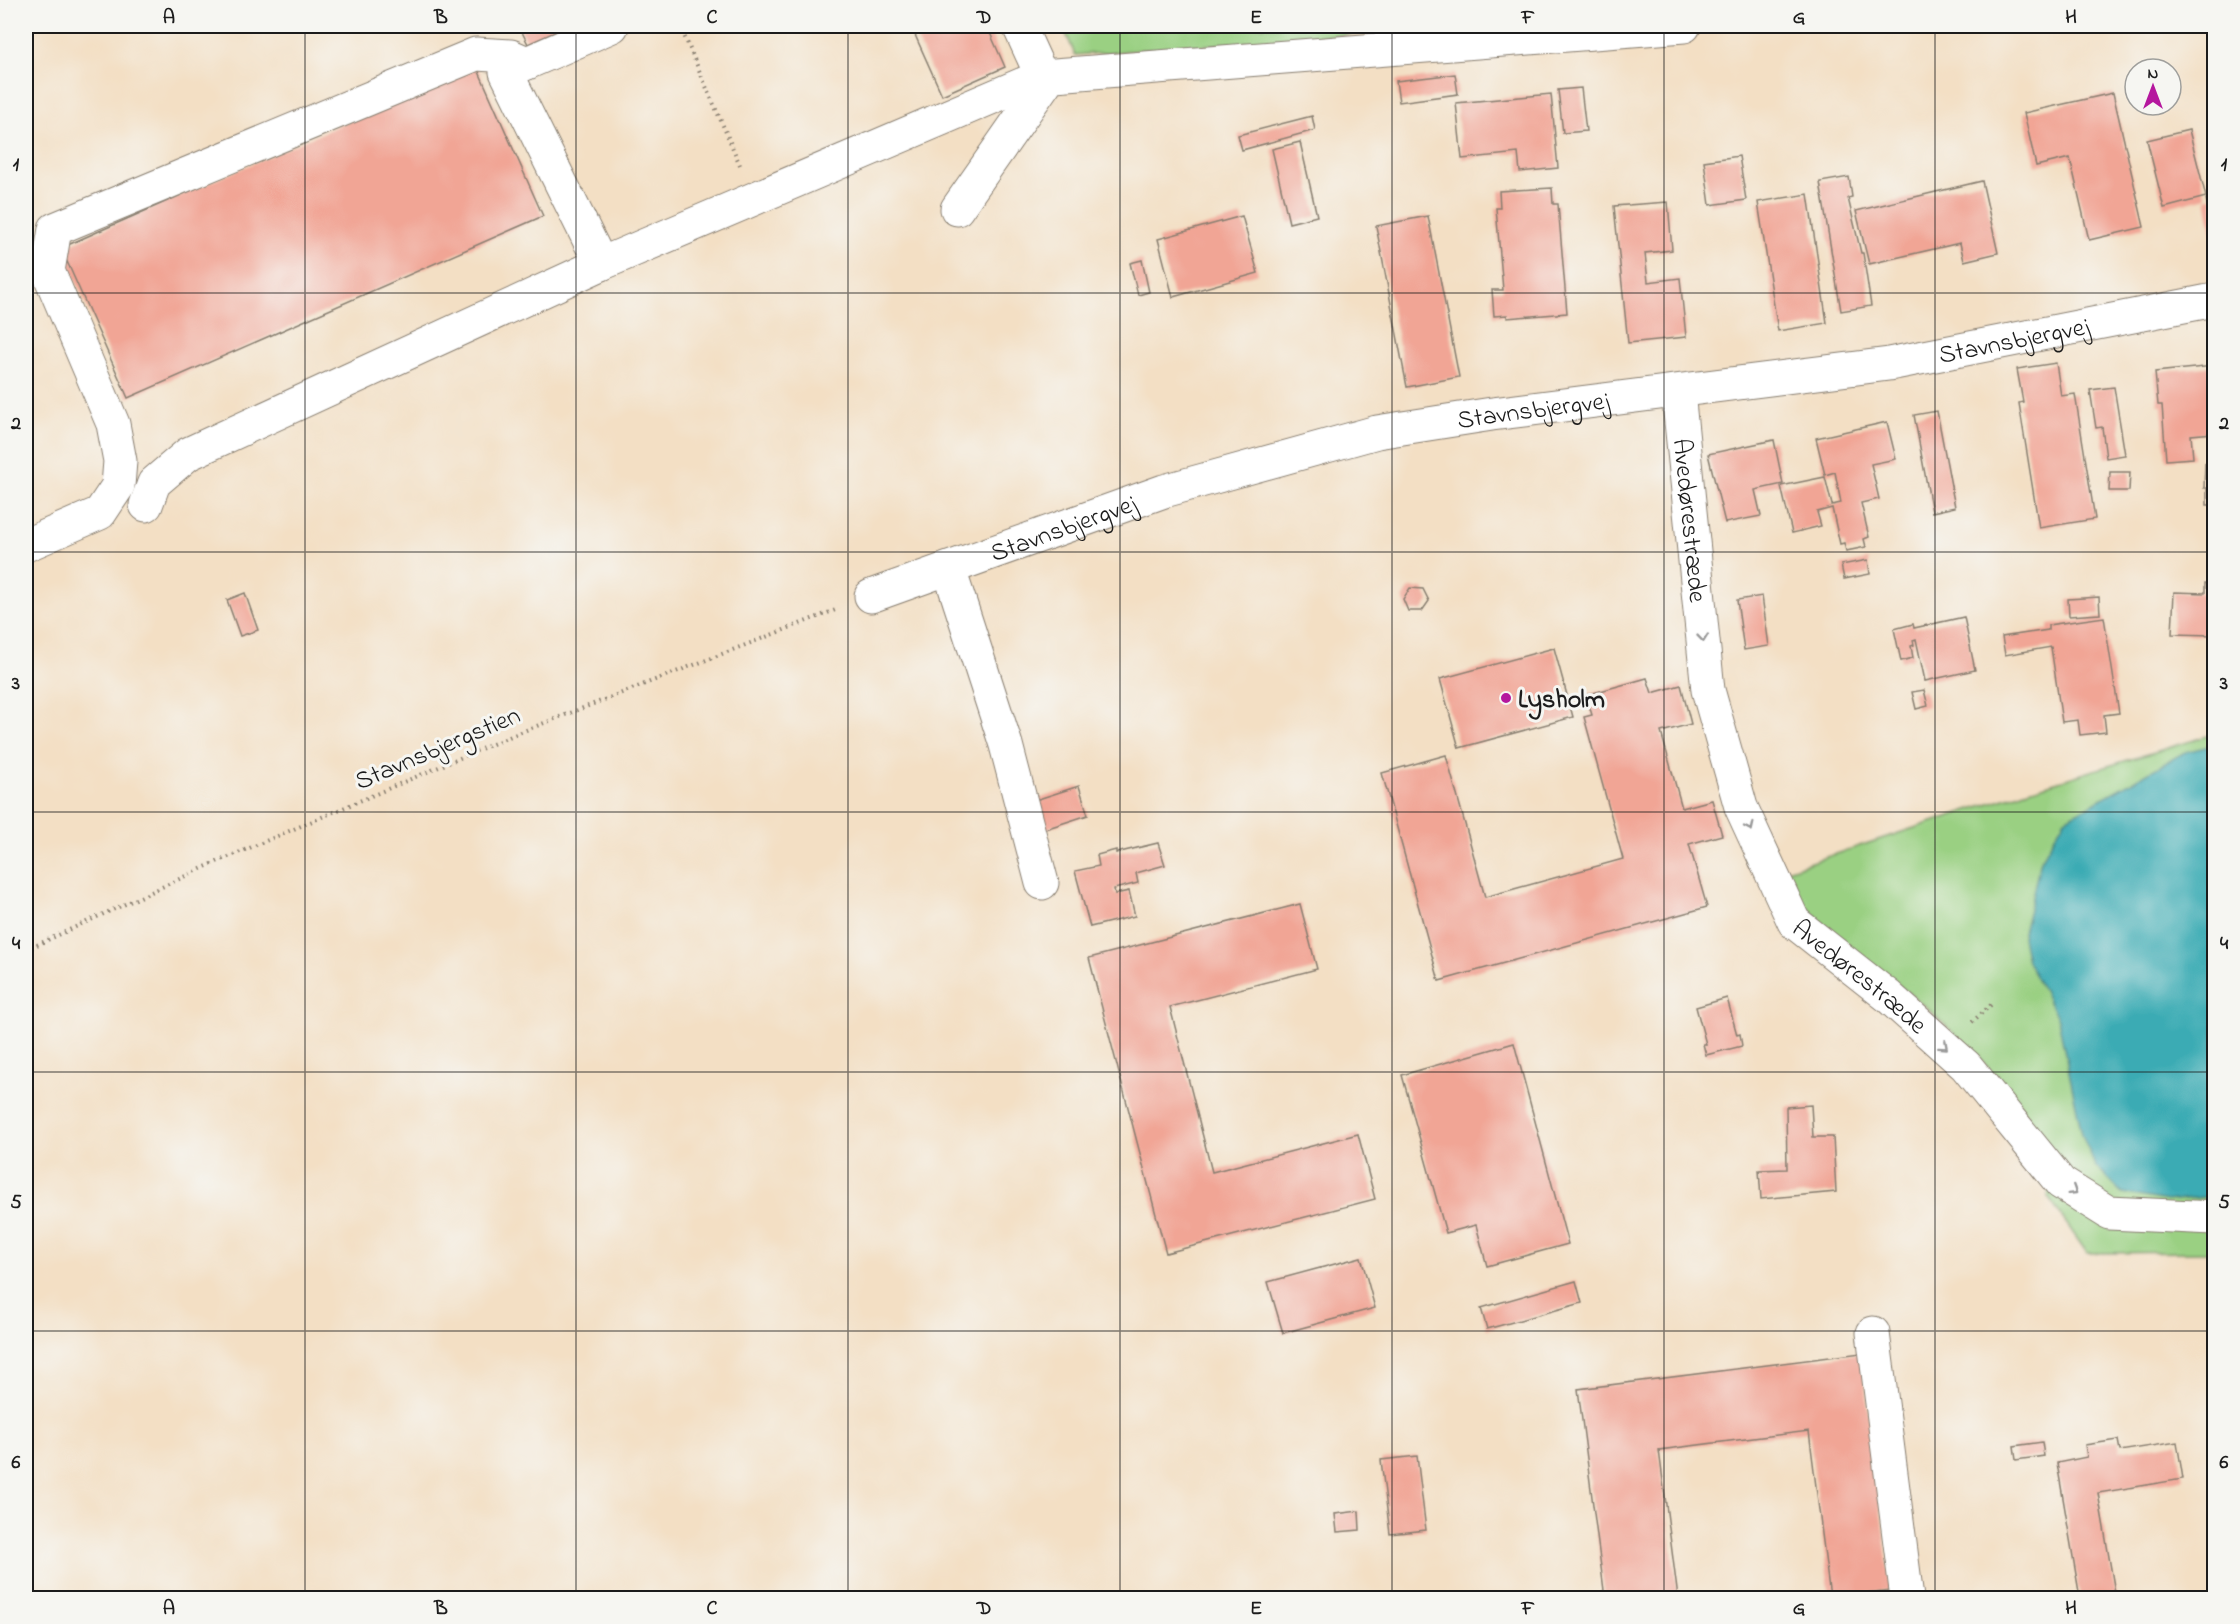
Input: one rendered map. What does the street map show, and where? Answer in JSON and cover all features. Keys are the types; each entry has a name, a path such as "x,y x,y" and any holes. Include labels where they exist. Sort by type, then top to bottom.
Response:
{"street":[{"path":"601,264 506,72 612,26"},
{"path":"957,208 1045,83 1019,26"},
{"path":"146,505 154,483 188,454 601,264 1042,76 1684,26"},
{"path":"26,545 100,513 118,486 120,461 113,424 48,271 55,229 476,54 511,56 527,63"},
{"name":"Stavnsbjergvej","path":"871,596 1164,491 1377,432 1492,414 1889,364 2214,300"},
{"name":"Avedørestræde","path":"1678,392 1708,690 1741,807 1794,922 1888,996 1966,1066 2061,1183 2109,1213 2214,1218"},
{"path":"949,569 1006,745 1042,883"},
{"path":"1874,1334 1907,1599"}],"path":[{"path":"680,26 755,199"},
{"name":"Stavnsbjergstien","path":"26,950 205,867 516,734 871,596"}],"green space":[{"path":"1063,26 1461,26 1075,55"},
{"path":"2214,734 2214,1252 2087,1253 2048,1197 2057,1155 1979,1057 1925,1006 1841,941 1802,903 1784,871 2029,790"}],"water":[{"path":"2214,745 2214,1196 2166,1201 2122,1193 2095,1166 2082,1134 2058,1019 2027,961 2022,937 2041,860 2065,819 2185,752"}],"building":[{"path":"519,26 569,26 528,44"},
{"path":"911,26 987,26 1005,67 942,95"},
{"path":"476,65 543,216 128,398 61,248"},
{"path":"1455,74 1458,94 1399,102 1396,81"},
{"path":"1581,88 1586,131 1563,133 1558,90"},
{"path":"2113,93 2144,227 2089,240 2070,158 2036,166 2024,113"},
{"path":"1551,94 1558,168 1520,172 1518,153 1462,159 1456,103"},
{"path":"1312,116 1315,130 1242,150 1238,135"},
{"path":"2189,130 2206,197 2164,208 2147,140"},
{"path":"1300,142 1317,216 1289,223 1272,149"},
{"path":"1739,156 1746,200 1710,205 1704,161"},
{"path":"1849,177 1852,197 1848,198 1861,253 1863,253 1871,306 1841,311 1820,182"},
{"path":"1982,181 1998,253 1964,261 1960,243 1869,264 1856,211"},
{"path":"1552,188 1553,204 1558,204 1567,313 1507,318 1507,315 1494,316 1492,290 1503,290 1496,208 1500,208 1499,191"},
{"path":"1808,194 1827,323 1778,331 1758,202"},
{"path":"2214,197 2214,236 2213,237 2206,199"},
{"path":"1668,202 1672,250 1645,253 1648,282 1680,278 1686,337 1628,343 1614,206"},
{"path":"1242,216 1258,273 1173,297 1158,239"},
{"path":"1428,216 1459,377 1407,387 1376,226"},
{"path":"1142,260 1149,292 1138,295 1130,263"},
{"path":"2056,363 2061,396 2075,394 2095,519 2039,528 2019,403 2023,402 2017,369"},
{"path":"2214,366 2214,433 2191,435 2193,458 2166,460 2162,405 2158,405 2155,372"},
{"path":"2114,387 2125,455 2106,458 2102,427 2096,428 2090,390"},
{"path":"1937,411 1955,507 1932,512 1914,415"},
{"path":"1887,422 1896,459 1871,464 1879,499 1861,503 1869,537 1864,539 1866,547 1846,551 1844,543 1840,544 1832,508 1817,512 1821,526 1792,533 1781,486 1825,477 1832,505 1841,503 1835,472 1825,475 1816,438"},
{"path":"1774,440 1783,484 1755,490 1761,516 1725,523 1708,454"},
{"path":"2205,463 2214,463 2214,505 2207,505 2207,488 2204,488"},
{"path":"2110,472 2130,472 2129,491 2109,491"},
{"path":"1868,560 1870,574 1844,579 1841,565"},
{"path":"2205,583 2214,583 2214,635 2172,634 2174,592 2205,593"},
{"path":"1410,588 1423,589 1429,601 1422,611 1408,611 1403,599"},
{"path":"245,593 258,630 240,636 227,600"},
{"path":"1762,596 1769,646 1744,650 1737,600"},
{"path":"2099,597 2100,614 2069,616 2068,599"},
{"path":"1964,617 1975,670 1925,681 1916,639 1913,640 1914,645 1911,646 1913,658 1901,661 1894,629 1913,624 1914,628"},
{"path":"2104,617 2119,713 2104,715 2106,732 2080,735 2078,720 2062,722 2051,647 2005,655 2002,637 2048,630 2048,625"},
{"name":"Lysholm","path":"1554,648 1573,717 1459,748 1440,679"},
{"path":"1647,678 1652,693 1681,685 1691,724 1661,732 1682,808 1712,800 1722,835 1689,844 1707,907 1439,981 1382,773 1446,755 1485,897 1623,859 1584,717 1592,715 1586,695"},
{"path":"1924,690 1928,706 1916,709 1912,692"},
{"path":"1079,786 1088,815 1039,831 1029,802"},
{"path":"1158,843 1165,865 1136,873 1138,883 1114,889 1115,894 1129,891 1135,916 1090,927 1075,871 1099,866 1097,855"},
{"path":"1300,904 1317,969 1170,1007 1212,1172 1358,1134 1375,1199 1166,1253 1089,958"},
{"path":"1727,998 1742,1046 1706,1055 1703,1044 1706,1044 1696,1007"},
{"path":"1514,1043 1568,1244 1487,1266 1476,1225 1446,1233 1402,1075"},
{"path":"1811,1105 1813,1137 1833,1137 1836,1192 1761,1199 1759,1170 1787,1169 1786,1107"},
{"path":"1361,1257 1375,1308 1283,1333 1268,1282"},
{"path":"1576,1281 1582,1303 1487,1329 1481,1308"},
{"path":"1861,1353 1891,1590 1830,1597 1809,1431 1659,1450 1678,1598 1605,1598 1578,1389"},
{"path":"2118,1440 2120,1451 2177,1442 2183,1479 2098,1493 2116,1598 2080,1598 2057,1463 2087,1457 2085,1445"},
{"path":"2042,1442 2044,1456 2016,1460 2014,1446"},
{"path":"1417,1456 1426,1530 1390,1534 1381,1460"},
{"path":"1359,1511 1360,1530 1337,1532 1335,1514"}],"place":[{"name":"Lysholm","path":"1506,698"}]}
